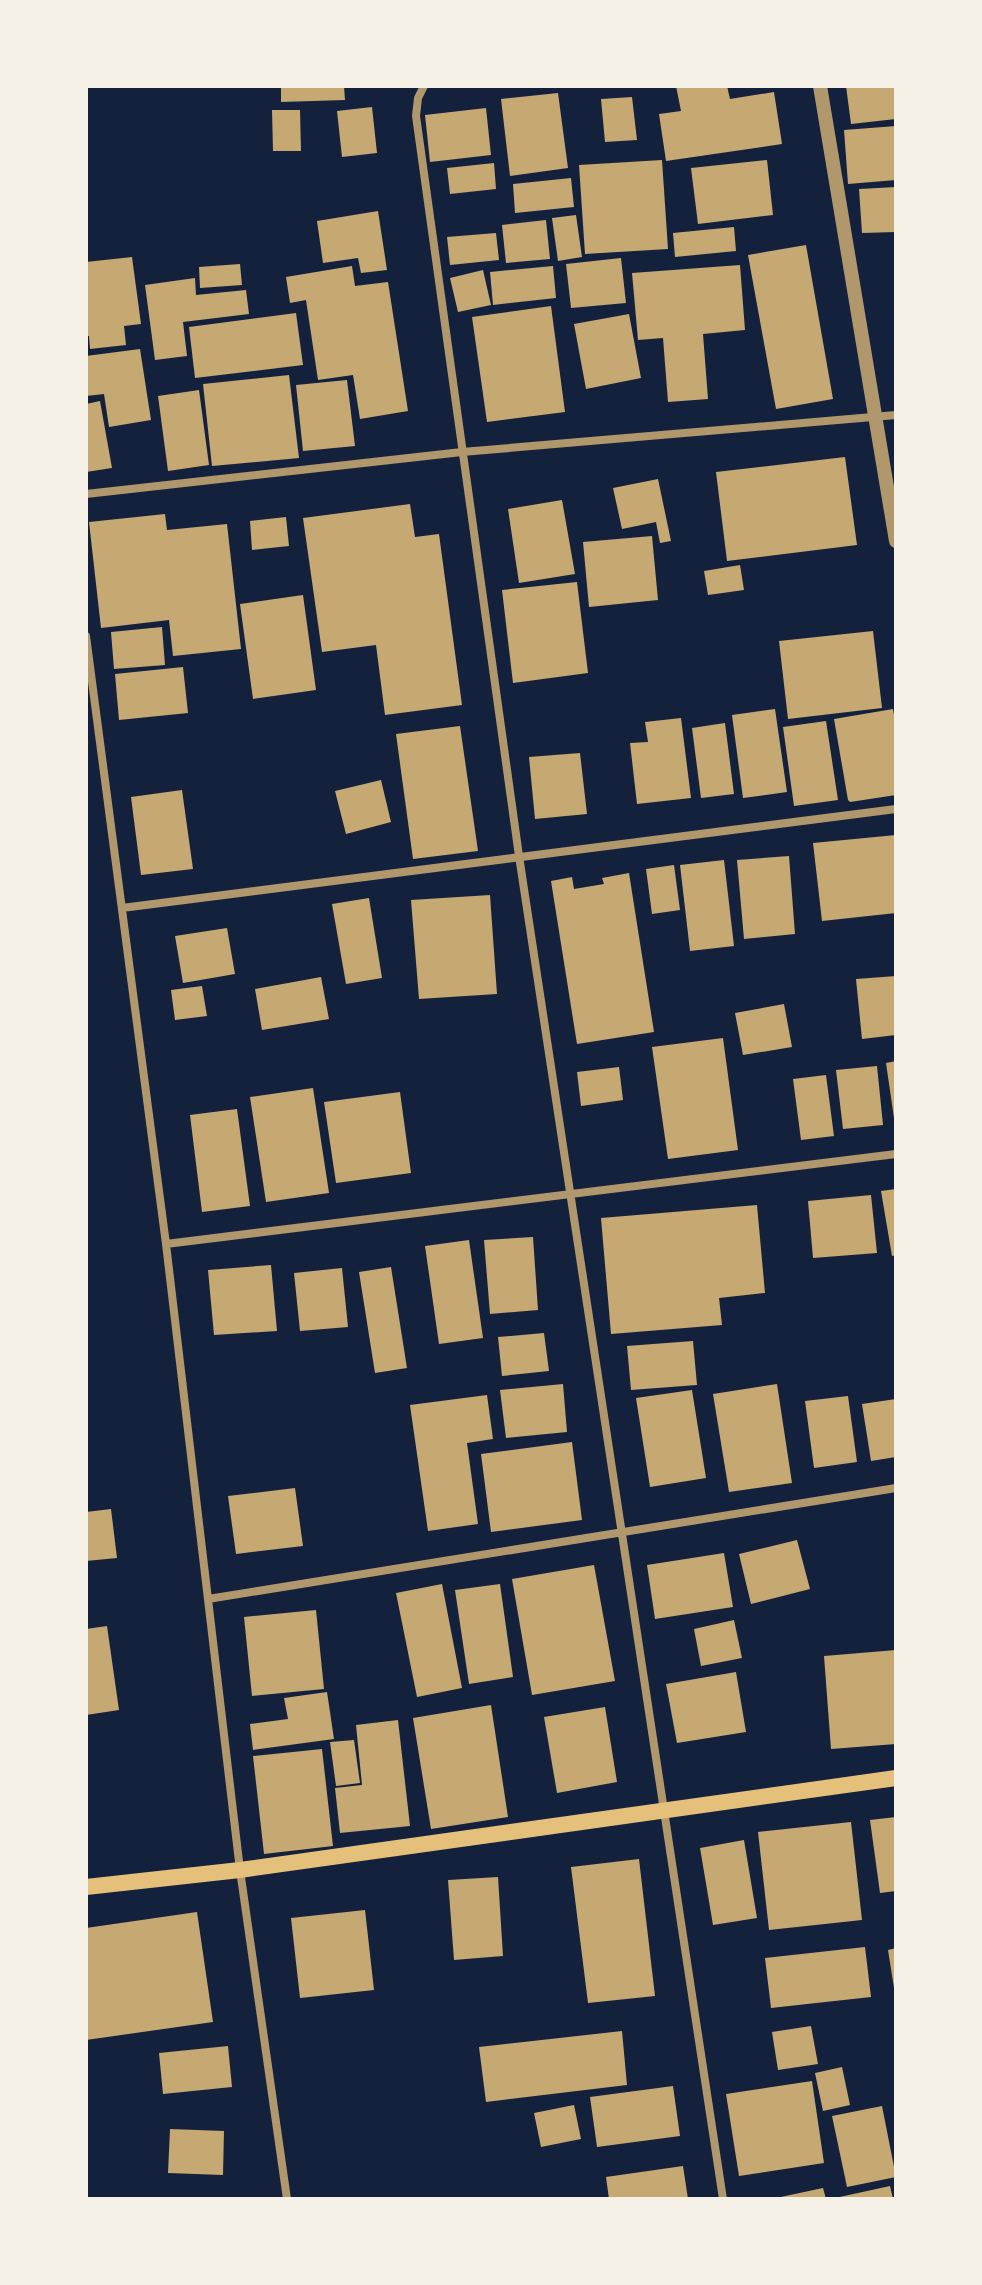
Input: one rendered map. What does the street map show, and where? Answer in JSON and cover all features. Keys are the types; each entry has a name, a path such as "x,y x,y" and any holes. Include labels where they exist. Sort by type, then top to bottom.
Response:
{"main road":[{"path":"86,1887 240,1870 896,1778"}],"street":[{"path":"424,86 418,98 416,116 519,856 723,2199"},
{"path":"820,86 896,541"},
{"path":"86,494 462,452 896,415"},
{"path":"86,636 166,1244 240,1870 287,2199"},
{"path":"122,908 896,809"},
{"path":"166,1244 896,1154"},
{"path":"208,1599 896,1488"}],"building":[{"path":"281,86 344,86 345,100 281,102"},
{"path":"676,86 727,86 730,99 774,92 782,144 666,161 659,114 681,111"},
{"path":"846,86 896,86 896,119 851,124"},
{"path":"558,93 568,168 510,176 501,99"},
{"path":"632,97 637,140 605,142 601,99"},
{"path":"372,107 377,153 342,157 337,111"},
{"path":"486,108 491,155 430,162 425,115"},
{"path":"272,110 300,110 301,151 273,151"},
{"path":"896,126 896,180 848,184 844,130"},
{"path":"662,160 668,249 585,254 579,165"},
{"path":"767,160 773,215 698,224 691,168"},
{"path":"494,163 496,189 450,194 447,168"},
{"path":"571,178 574,207 515,213 513,184"},
{"path":"896,187 896,232 862,233 859,189"},
{"path":"378,211 387,270 361,273 358,258 323,263 317,221"},
{"path":"576,215 582,257 558,261 552,218"},
{"path":"546,220 550,259 506,263 502,225"},
{"path":"734,227 736,251 675,257 673,233"},
{"path":"496,233 499,260 450,265 447,237"},
{"path":"806,245 833,399 776,409 748,255"},
{"path":"132,257 141,324 124,326 126,345 90,349 89,336 86,336 86,262"},
{"path":"621,258 626,303 571,308 566,264"},
{"path":"240,264 242,285 200,288 199,267"},
{"path":"740,265 745,330 703,334 708,399 668,402 663,338 638,340 632,273"},
{"path":"352,266 355,286 388,282 408,411 360,419 353,375 318,380 306,300 290,303 286,277"},
{"path":"553,266 556,298 493,305 490,272"},
{"path":"483,270 491,305 458,312 450,278"},
{"path":"195,278 196,295 246,290 249,314 183,322 187,356 155,360 145,285"},
{"path":"551,306 565,412 487,422 472,317"},
{"path":"296,313 303,365 195,378 189,327"},
{"path":"629,314 641,378 586,389 574,324"},
{"path":"140,349 151,420 109,427 104,394 86,396 86,356"},
{"path":"289,375 299,458 212,466 203,384"},
{"path":"347,380 355,446 303,451 296,385"},
{"path":"199,390 209,465 168,471 158,396"},
{"path":"100,401 112,468 86,472 86,404"},
{"path":"845,457 857,545 727,561 716,472"},
{"path":"658,479 671,541 660,543 656,522 622,529 613,488"},
{"path":"562,500 575,574 519,583 508,509"},
{"path":"410,504 415,537 439,534 462,705 385,715 376,645 322,652 303,518"},
{"path":"165,514 167,530 227,524 241,649 173,656 169,620 101,628 89,522"},
{"path":"286,517 289,546 252,550 250,521"},
{"path":"652,536 658,600 589,607 583,542"},
{"path":"740,565 744,590 708,595 704,571"},
{"path":"577,582 588,673 513,683 502,590"},
{"path":"303,595 316,690 253,699 240,604"},
{"path":"162,627 165,665 114,669 111,632"},
{"path":"873,631 882,708 788,719 779,641"},
{"path":"183,667 188,713 119,720 115,674"},
{"path":"775,709 787,792 743,798 732,715"},
{"path":"893,709 896,795 850,802 834,719"},
{"path":"681,718 691,798 637,804 630,743 648,742 645,722"},
{"path":"826,721 838,800 794,806 783,727"},
{"path":"725,723 734,794 701,798 692,728"},
{"path":"460,726 478,851 413,859 396,734"},
{"path":"580,753 587,814 535,819 529,757"},
{"path":"381,780 391,822 346,834 335,791"},
{"path":"182,790 193,869 141,875 131,797"},
{"path":"896,835 896,913 822,921 813,843"},
{"path":"789,856 795,934 744,939 737,860"},
{"path":"724,860 734,946 690,951 680,865"},
{"path":"674,865 680,910 652,914 646,869"},
{"path":"629,873 654,1032 577,1044 551,881 572,877 574,889 604,884 602,878"},
{"path":"490,895 497,994 419,999 411,900"},
{"path":"369,898 382,978 346,984 332,904"},
{"path":"227,928 235,974 183,983 175,936"},
{"path":"896,976 896,1035 862,1039 856,979"},
{"path":"321,977 329,1019 262,1030 255,989"},
{"path":"202,986 207,1016 175,1020 171,990"},
{"path":"784,1004 792,1047 743,1055 735,1013"},
{"path":"723,1038 738,1150 668,1159 652,1047"},
{"path":"896,1061 896,1117 894,1118 886,1063"},
{"path":"877,1066 883,1125 843,1129 836,1070"},
{"path":"619,1067 623,1100 581,1106 577,1072"},
{"path":"826,1075 834,1136 801,1140 793,1079"},
{"path":"313,1088 329,1193 266,1202 250,1097"},
{"path":"400,1092 411,1173 336,1183 324,1102"},
{"path":"237,1109 250,1206 202,1212 190,1115"},
{"path":"896,1189 896,1255 892,1256 881,1191"},
{"path":"871,1195 877,1253 813,1258 808,1201"},
{"path":"757,1205 765,1293 719,1298 722,1325 611,1334 601,1218"},
{"path":"533,1237 538,1310 490,1314 484,1240"},
{"path":"469,1240 483,1338 439,1344 425,1246"},
{"path":"271,1265 277,1331 214,1335 208,1270"},
{"path":"391,1267 407,1368 375,1373 359,1272"},
{"path":"342,1268 348,1327 300,1331 294,1273"},
{"path":"544,1333 549,1371 502,1376 498,1337"},
{"path":"693,1341 697,1385 631,1390 627,1346"},
{"path":"563,1384 567,1432 506,1438 500,1390"},
{"path":"777,1384 792,1483 729,1492 713,1394"},
{"path":"692,1390 706,1478 650,1487 636,1398"},
{"path":"487,1395 493,1439 467,1443 478,1524 428,1531 410,1405"},
{"path":"848,1396 857,1462 814,1468 805,1401"},
{"path":"896,1399 896,1457 871,1461 862,1404"},
{"path":"572,1442 582,1520 491,1532 481,1454"},
{"path":"295,1488 303,1546 236,1554 228,1496"},
{"path":"111,1509 117,1558 86,1561 86,1512"},
{"path":"797,1540 810,1589 751,1604 739,1554"},
{"path":"724,1553 733,1607 655,1619 647,1565"},
{"path":"594,1565 615,1681 532,1695 512,1579"},
{"path":"442,1584 462,1688 417,1697 396,1593"},
{"path":"500,1584 513,1677 469,1684 455,1590"},
{"path":"316,1610 324,1689 252,1696 244,1617"},
{"path":"734,1620 742,1658 701,1666 694,1629"},
{"path":"107,1626 119,1710 86,1715 86,1629"},
{"path":"896,1650 896,1744 831,1749 824,1656"},
{"path":"736,1672 746,1732 677,1743 666,1684"},
{"path":"327,1692 334,1739 253,1750 250,1724 288,1719 284,1698"},
{"path":"491,1705 508,1817 431,1829 413,1718"},
{"path":"605,1707 617,1782 557,1793 544,1717"},
{"path":"398,1720 410,1826 340,1833 335,1788 362,1785 356,1725"},
{"path":"354,1740 360,1783 336,1786 330,1742"},
{"path":"322,1749 333,1846 264,1854 253,1756"},
{"path":"896,1817 896,1891 880,1893 870,1820"},
{"path":"851,1822 862,1920 769,1930 758,1832"},
{"path":"744,1840 757,1918 713,1925 700,1848"},
{"path":"639,1859 655,1996 588,2003 571,1867"},
{"path":"498,1877 503,1956 454,1960 448,1880"},
{"path":"365,1910 374,1990 300,1998 291,1918"},
{"path":"197,1912 213,2022 86,2040 86,1928"},
{"path":"865,1947 871,1997 771,2008 765,1958"},
{"path":"896,1948 896,1988 894,1988 888,1950"},
{"path":"811,2026 818,2064 778,2070 772,2032"},
{"path":"622,2031 627,2085 486,2102 479,2047"},
{"path":"228,2046 232,2087 163,2094 159,2053"},
{"path":"842,2067 850,2105 823,2111 815,2073"},
{"path":"812,2081 824,2163 739,2176 726,2094"},
{"path":"673,2086 680,2136 597,2147 590,2097"},
{"path":"574,2105 581,2139 541,2147 534,2113"},
{"path":"882,2106 896,2177 847,2187 832,2116"},
{"path":"170,2129 224,2131 223,2175 168,2173"},
{"path":"683,2166 688,2199 609,2199 606,2177"},
{"path":"890,2186 893,2199 835,2199 835,2198"},
{"path":"823,2188 826,2199 776,2199 776,2198"}]}
